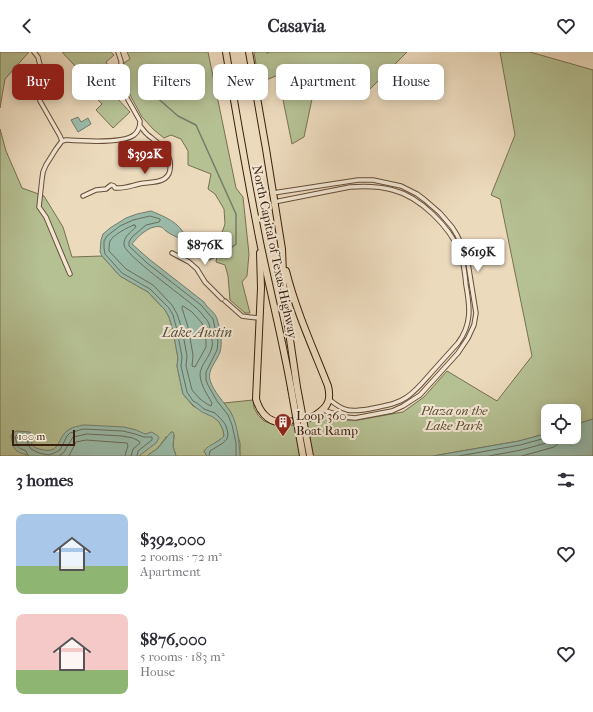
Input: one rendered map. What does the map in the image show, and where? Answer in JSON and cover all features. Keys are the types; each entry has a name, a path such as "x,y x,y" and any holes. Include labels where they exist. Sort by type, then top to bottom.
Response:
{"highway":[{"name":"North Capital of Texas Highway","path":"226,52 259,237 281,337 310,456"},
{"name":"North Capital of Texas Highway","path":"249,52 283,258 284,298 303,456"},
{"path":"259,237 261,288 256,399 261,412 265,415 280,422 290,420"},
{"path":"283,258 290,289 303,326 330,392 327,405 323,410 312,418 308,418"}],"street":[{"path":"34,52 38,57 40,65 40,101 62,141"},
{"path":"84,196 96,190 106,189 111,185 115,188 121,189 142,183 163,180 167,177 170,170 170,159 164,149 140,126 140,121 127,98 122,83 121,61 118,52"},
{"path":"70,274 46,217 39,207 43,172 62,141 115,141 134,135 140,126"},
{"path":"273,193 350,181 373,180 397,185 408,189 426,200 446,219 457,235 467,257 476,320 468,338 458,353 420,395 397,409 373,415 350,418 323,410"},
{"path":"350,181 350,187"},
{"path":"274,202 350,187 363,186 394,190 422,205 440,222 454,242 461,257 469,304 467,326 463,336 453,349 414,392 386,406 349,411 340,408 329,399"},
{"path":"422,205 426,200"},
{"path":"172,252 189,262 197,269 205,282 242,316 259,318"},
{"path":"465,274 470,274"},
{"path":"453,349 458,353"}],"green space":[{"path":"0,52 29,52 18,64 12,64 12,71 5,79 0,108"},
{"path":"62,52 111,52 114,55 106,62 107,64 73,64"},
{"path":"127,52 208,52 213,76 213,100 218,100 236,188 243,197 249,254 247,276 242,282 250,313 245,313 230,300 228,276 225,265 216,262 220,238 225,224 224,209 215,194 208,189 211,174 188,165 188,151 181,139 171,135 164,138 142,117 130,95 130,64 124,63 130,59"},
{"path":"254,52 407,52 395,64 378,64 378,81 370,89 370,64 276,64 276,76 268,79 268,64 256,64"},
{"name":"Plaza on the Lake Park","path":"500,52 530,52 593,70 593,419 581,423 581,404 541,404 541,435 519,441 433,456 240,456 240,443 231,413 224,403 253,400 254,408 258,415 264,421 274,425 290,426 325,416 332,416 345,420 358,420 403,412 424,397 447,371 497,401 532,356 500,199 491,195 515,135"},
{"path":"98,100 119,100 130,112 113,128 96,110 102,104"},
{"path":"283,100 312,100 304,137 292,144"},
{"path":"0,129 6,151 22,188 44,196 63,227 72,257 102,256 120,276 148,292 165,310 169,317 173,331 178,358 177,366 183,394 193,406 213,416 220,423 223,430 224,436 204,451 207,456 176,456 173,446 174,435 166,437 158,448 147,456 0,456"}],"water":[{"path":"78,117 81,122 88,118 91,124 78,132 71,120"},
{"name":"Lake Austin","path":"151,211 174,223 181,229 188,239 185,241 170,234 162,227 153,227 145,231 132,244 204,302 216,317 221,336 221,348 209,376 211,384 233,416 238,433 240,456 207,456 204,451 224,436 223,430 219,422 194,406 183,394 177,366 178,358 169,317 165,310 148,292 120,276 100,252 103,234 110,228 126,218"},
{"path":"593,419 593,456 433,456 519,441 541,435 541,444 581,444 581,423"},
{"path":"82,425 124,427 145,434 152,432 159,438 156,443 139,456 30,456 21,453 13,446 11,435 16,431 30,432 34,447 51,450 57,446 69,430"},
{"path":"171,432 173,432 174,435 173,446 176,456 147,456 158,448"}],"waterway":[{"path":"160,100 178,116 196,125 236,214 236,244 226,252 209,260 185,240"}],"place":[{"name":"Loop 360 Boat Ramp","path":"283,437"}]}
